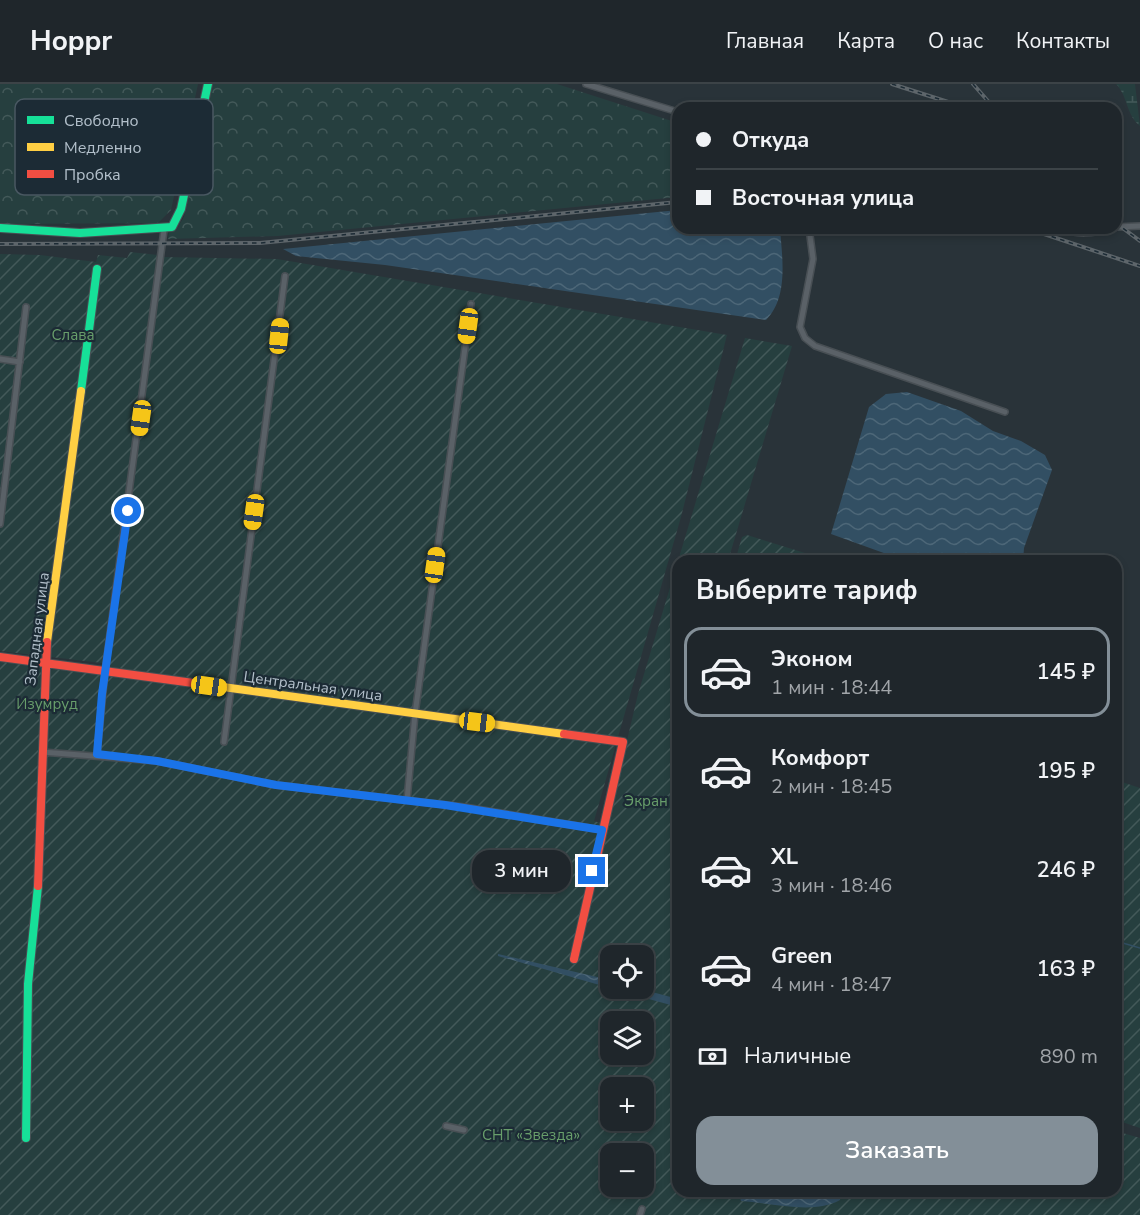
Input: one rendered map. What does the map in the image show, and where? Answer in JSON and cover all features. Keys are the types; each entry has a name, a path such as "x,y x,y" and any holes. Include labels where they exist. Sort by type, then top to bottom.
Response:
{"street":[{"path":"205,99 208,84"},
{"path":"586,84 672,110"},
{"path":"0,228 80,232 164,230 172,227 181,209 184,195"},
{"path":"1122,227 1140,226"},
{"path":"97,754 105,672 144,396 164,230"},
{"path":"810,234 813,259 800,317 800,327 805,338 815,346 1005,411"},
{"path":"1073,234 1094,234"},
{"name":"Западная улица","path":"26,1138 28,984 38,885 44,663 97,268"},
{"path":"224,742 285,276"},
{"path":"406,800 415,714 471,304"},
{"path":"0,524 26,307"},
{"path":"0,359 20,362"},
{"name":"Центральная улица","path":"0,657 623,742 602,830"},
{"path":"42,752 97,754 157,761 295,788 406,800 602,830 574,958"},
{"path":"446,1126 464,1130"}],"green space":[{"path":"0,84 198,84 195,99 15,99 15,195 174,195 171,210 158,223 0,224"},
{"path":"213,84 557,84 672,121 672,198 278,236 168,239 169,233 176,230 184,217 189,195 213,195 213,99 210,99"},
{"path":"1116,84 1135,84 1140,126 1135,122"},
{"name":"Слава","path":"130,252 158,255 102,663 0,651 0,254 40,255 96,262 98,255 127,258"},
{"path":"162,257 277,259 727,335 681,517 594,821 607,825 638,694 672,581 672,1197 1122,1197 1122,1133 1140,1138 1140,1215 0,1215 0,659 106,673 123,571"},
{"path":"745,338 792,346 730,555 680,555"},
{"path":"747,535 812,555 737,555 742,537"},
{"path":"1122,782 1140,788 1140,1128 1122,1122"}],"water":[{"path":"672,211 672,234 780,234 783,264 778,300 766,320 385,265 296,256 283,249"},
{"path":"907,392 961,411 993,431 1021,441 1045,455 1052,470 1023,555 889,555 831,534 869,407 886,394"},
{"path":"498,954 600,978 600,985 498,956"},
{"path":"654,993 672,997 672,1005 649,999 654,999"},
{"path":"740,1197 840,1197 840,1200 818,1207 793,1207 741,1201"}],"waterway":[{"path":"1122,943 1140,948"}],"railway":[{"path":"892,84 948,102"},
{"path":"973,84 989,102"},
{"path":"0,244 260,243 672,203"},
{"path":"1122,228 1140,241"},
{"path":"1044,234 1140,266"}],"traffic: fast":[{"path":"205,99 208,84"},
{"path":"0,228 80,233 172,227 181,209 184,195"},
{"path":"81,391 97,269"},
{"path":"26,1138 28,984 38,886"}],"traffic: slow":[{"path":"47,642 81,391"},
{"path":"223,687 564,734"}],"traffic: jam":[{"path":"38,886 47,642"},
{"path":"0,657 223,687"},
{"path":"564,734 623,742 574,959"}],"route":[{"path":"128,511 99,716 97,754 115,758 157,761 276,785 445,805 602,830 592,871"}],"park label":[{"name":"Изумруд","path":"47,704"},
{"name":"Экран","path":"646,801"},
{"name":"СНТ «Звезда»","path":"531,1135"}]}
